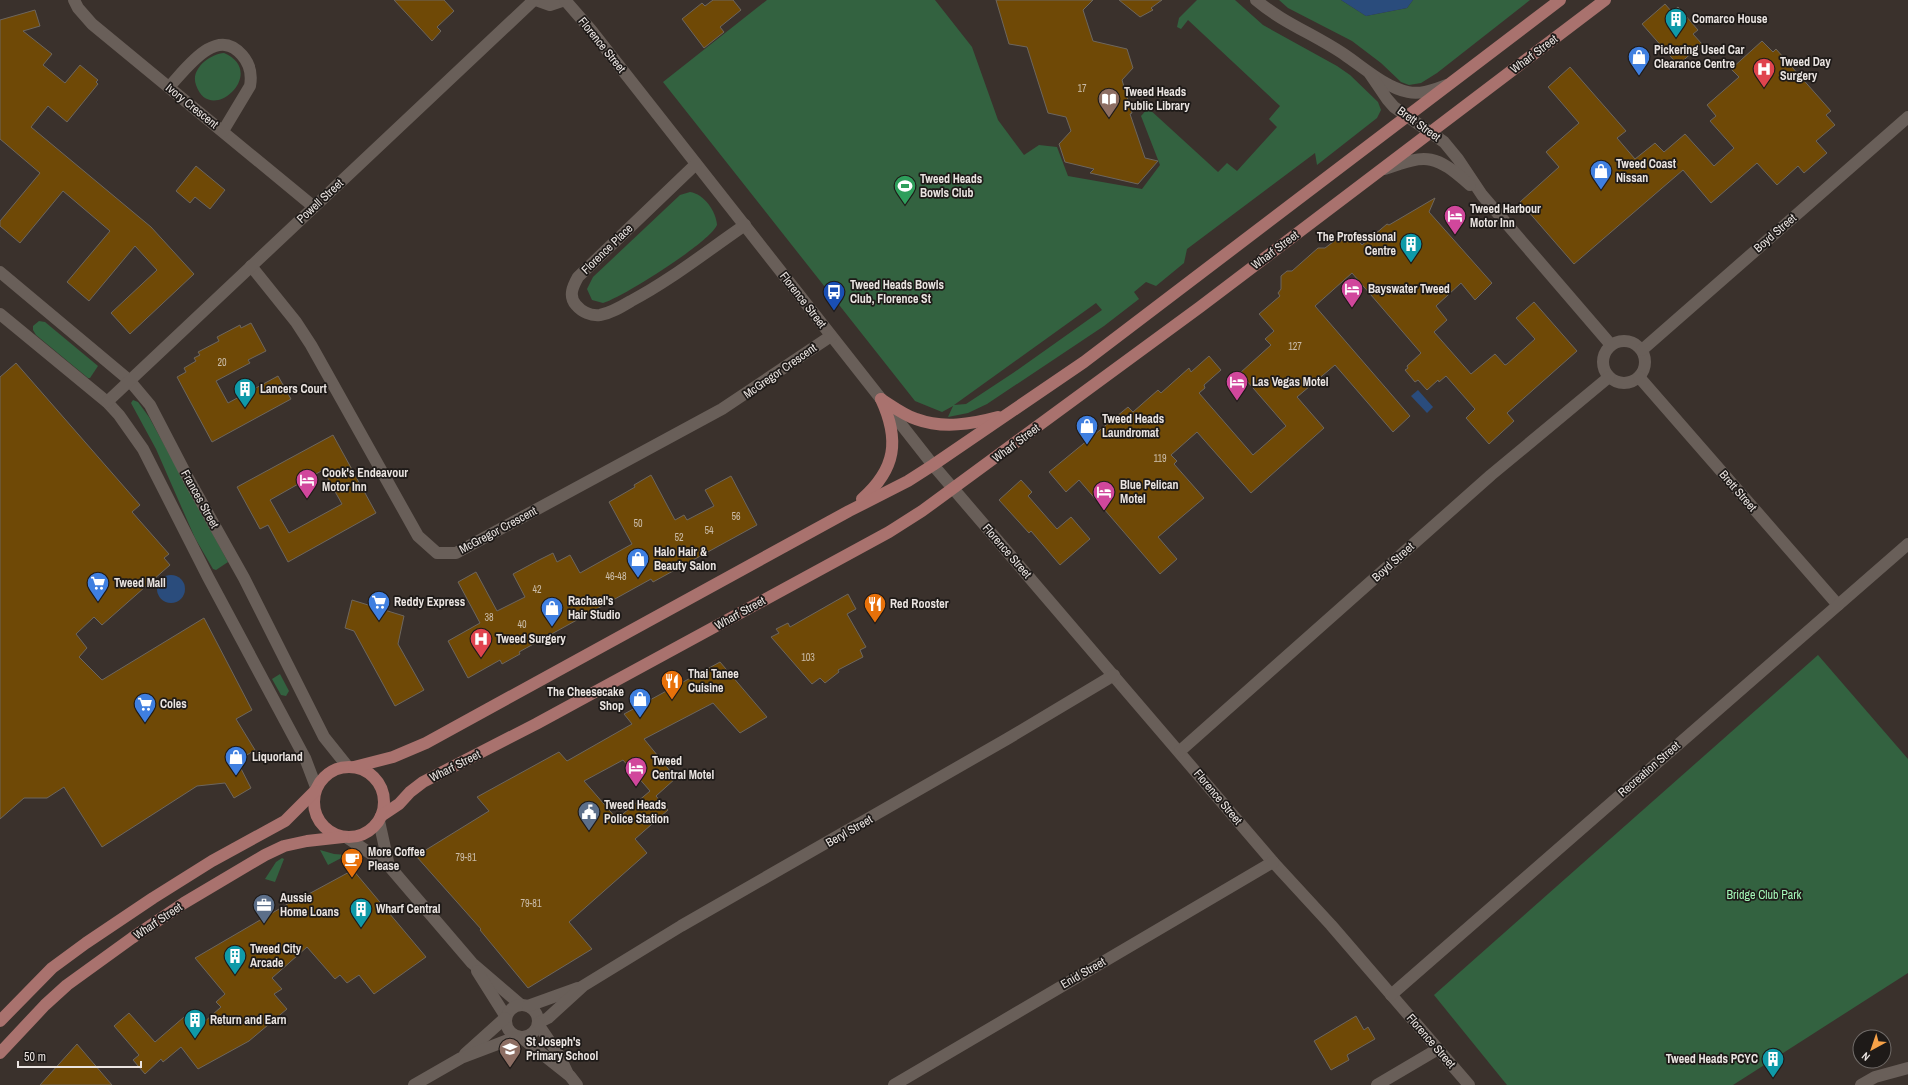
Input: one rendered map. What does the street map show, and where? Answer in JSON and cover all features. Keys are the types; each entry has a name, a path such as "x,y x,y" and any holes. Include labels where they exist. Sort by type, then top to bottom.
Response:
{"main road":[{"path":"351,767 364,770 373,776 380,785 384,800 380,819 364,834 344,837 331,833 322,825 316,815 313,803 316,789 322,778 330,772 338,768 351,767 393,757 426,743 849,511 908,481 1084,362 1560,0"},
{"name":"Wharf Street","path":"380,819 423,782 536,724 889,532 954,489 1200,307 1605,0"},
{"path":"881,399 915,419 930,424 964,424 1006,416"},
{"path":"849,511 871,491 883,477 890,460 893,445 892,428 889,416 881,399"},
{"name":"Wharf Street","path":"0,1021 52,968 86,943 212,861 285,821 316,789"},
{"name":"Wharf Street","path":"0,1053 46,1005 68,985 132,938 184,903 265,855 284,846 307,841 344,837"}],"street":[{"name":"Ivory Crescent","path":"74,0 86,18 314,208"},
{"path":"535,0 550,5 565,0"},
{"name":"Powell Street","path":"107,402 535,0"},
{"name":"Florence Street","path":"565,0 933,465 1180,751 1273,862 1331,926 1469,1085"},
{"name":"Brett Street","path":"1256,0 1277,16 1346,55 1370,74 1400,90 1410,93 1422,93 1454,82"},
{"path":"168,87 204,51 212,46 220,44 230,46 239,51 246,60 250,70 250,86 223,131"},
{"name":"Brett Street","path":"1370,74 1386,99 1401,113 1408,116 1444,142 1458,158 1482,195 1611,345"},
{"name":"Boyd Street","path":"1642,350 1908,117"},
{"name":"Brett Street","path":"1378,171 1409,160 1423,158 1436,160 1449,166 1482,195"},
{"name":"Florence Place","path":"696,164 578,277 572,290 572,300 583,311 594,315 609,313 650,291 744,225"},
{"name":"McGregor Crescent","path":"251,266 296,322 311,345 418,536 437,553 456,553 690,428 744,396 831,336"},
{"name":"Frances Street","path":"0,272 129,380 150,405 189,480 241,573 324,737 351,767"},
{"path":"0,314 107,402 119,415 143,449 211,583 305,758 316,789"},
{"path":"1627,341 1635,344 1642,350 1645,364 1639,377 1627,383 1621,383 1609,377 1603,364 1606,350 1611,345 1627,341"},
{"name":"Boyd Street","path":"1180,751 1491,475 1609,377"},
{"name":"Brett Street","path":"1639,377 1838,605"},
{"name":"Recreation Street","path":"1391,995 1908,544"},
{"name":"Beryl Street","path":"538,1024 548,1018 583,986 681,926 1007,739 1114,675"},
{"path":"380,819 389,866"},
{"path":"344,837 389,866 472,963 506,1017 507,1028 510,1033 519,1037 574,1081"},
{"name":"Enid Street","path":"894,1085 1273,862"},
{"path":"472,963 536,1013 538,1024 574,1081"},
{"name":"Beryl Street","path":"524,1005 583,986"},
{"path":"461,1058 496,1024 506,1017 511,1008 524,1005"},
{"path":"414,1085 461,1058 519,1037 528,1036 534,1033 538,1024"},
{"path":"1377,1085 1438,1049"},
{"path":"1861,1085 1875,1077 1908,1068"}],"green space":[{"name":"Tweed Heads Bowls Club","path":"767,0 935,0 972,47 998,120 1024,155 1039,145 1057,147 1068,176 1142,189 1160,165 1141,116 1148,108 1218,172 1227,163 1237,171 1277,127 1269,119 1280,106 1188,20 1181,29 1177,27 1179,18 1197,0 1235,0 1263,25 1337,66 1350,75 1378,102 1381,110 1377,118 1317,165 1315,153 1187,249 1184,263 1156,286 1146,282 1134,292 1139,299 1104,326 987,404 968,413 948,417 953,406 942,412 915,401 663,82","holes":["1096,303 1102,310 1013,373 966,404 954,405"]},
{"path":"1279,0 1341,0 1366,16 1407,8 1413,0 1530,0 1437,73 1421,83 1409,85 1401,82 1381,63 1352,41 1288,8"},
{"path":"224,53 236,62 241,72 239,83 232,92 223,98 213,100 203,96 196,85 196,73 202,63 207,59"},
{"path":"690,192 700,196 712,209 717,225 711,233 683,256 628,291 603,303 592,300 587,289 593,277 680,195"},
{"path":"39,321 45,322 98,366 90,378 88,378 36,335 33,330 33,326"},
{"path":"133,400 138,402 149,417 228,562 216,570 213,569 195,538 156,449 131,403"},
{"name":"Bridge Club Park","path":"1818,655 1908,759 1908,973 1733,1085 1507,1085 1434,995"},
{"path":"280,674 289,691 286,696 281,695 272,679"},
{"path":"320,850 334,854 347,855 328,865"},
{"path":"282,858 284,859 275,882 265,879 276,862"}],"water":[{"path":"1341,0 1413,0 1407,8 1366,16"},
{"path":"1418,390 1433,407 1427,413 1411,396"},
{"path":"171,575 181,579 185,589 181,599 171,603 161,599 157,589 161,579"}],"building":[{"path":"394,0 444,0 454,11 437,27 441,31 432,41"},
{"path":"713,0 733,0 741,10 720,27 724,32 704,48 682,19 702,3 705,6"},
{"path":"996,0 1093,0 1083,10 1093,41 1127,49 1133,68 1122,80 1132,113 1130,114 1145,158 1158,161 1138,184 1090,173 1094,169 1065,162 1059,144 1071,131 1066,117 1048,113 1027,47 1009,44"},
{"path":"1119,0 1162,0 1151,8 1153,10 1140,17"},
{"name":"Comarco House","path":"1665,4 1672,12 1678,7 1698,30 1693,34 1702,44 1678,65 1642,24"},
{"path":"35,10 40,26 23,31 52,54 43,65 65,83 80,65 98,80 96,82 98,84 67,122 48,106 31,127 151,227 194,274 130,334 111,313 157,270 135,246 89,301 67,282 110,231 63,191 20,243 0,226 0,221 40,173 0,139 0,20"},
{"path":"1762,41 1773,52 1776,49 1831,111 1826,115 1835,125 1816,141 1827,153 1804,173 1798,166 1777,185 1757,163 1711,203 1683,170 1574,264 1520,202 1559,167 1546,152 1579,123 1548,87 1570,67 1626,131 1617,138 1635,159 1655,143 1664,152 1685,134 1714,166 1734,148 1710,121 1716,116 1707,105 1739,77 1731,69"},
{"path":"196,166 225,190 210,209 195,197 190,203 176,191"},
{"path":"1435,198 1429,212 1492,283 1475,300 1461,283 1436,306 1447,320 1434,332 1471,374 1495,354 1505,365 1507,364 1535,339 1516,318 1534,302 1577,351 1507,413 1514,421 1489,444 1466,418 1475,409 1446,376 1439,382 1438,380 1427,390 1418,380 1415,382 1405,370 1408,368 1407,366 1421,353 1352,273 1315,306 1410,416 1393,432 1335,365 1297,397 1324,428 1251,493 1197,432 1171,455 1177,461 1174,464 1204,498 1158,537 1177,559 1160,574 1079,480 1066,492 1049,472 1128,407 1133,412 1158,390 1161,393 1189,368 1191,372 1209,356 1221,370 1204,385 1205,388 1199,393 1253,455 1286,426 1240,373 1271,345 1265,339 1274,331 1259,314 1280,296 1278,293 1281,289 1281,276 1287,271 1292,271 1318,248 1325,248 1337,239 1340,242 1351,233 1362,245 1387,224 1389,225"},
{"path":"251,323 266,351 248,360 250,363 216,381 228,403 278,376 291,399 212,442 177,377 186,372 184,368 196,361 194,358 200,355 198,352 219,341 217,337 240,325 241,328"},
{"name":"Tweed Mall","path":"16,363 140,505 132,512 169,554 164,558 170,565 102,625 94,617 76,634 87,648 79,657 102,680 204,618 252,710 236,719 255,750 237,761 251,788 234,798 225,783 197,786 102,847 64,787 47,798 24,798 0,819 0,377"},
{"path":"333,435 376,513 288,562 268,525 260,529 237,487","holes":["323,470 342,504 289,533 270,500"]},
{"path":"651,475 675,520 684,515 687,520 714,506 705,490 731,476 757,525 653,582 651,579 519,652 520,654 502,664 500,660 468,678 448,641 480,623 458,582 476,572 497,611 525,597 513,574 553,553 557,562 570,555 580,573 632,544 609,502 635,487 634,485"},
{"path":"1021,480 1032,492 1028,496 1057,529 1071,517 1090,539 1060,565 1031,531 1029,533 999,500"},
{"path":"848,594 856,609 847,614 866,647 860,650 863,657 838,670 839,672 825,683 820,678 812,684 771,637 779,633 776,629 788,623 790,627"},
{"path":"352,600 404,616 398,644 424,690 395,706 354,631 345,628"},
{"path":"720,662 767,717 740,733 713,703 644,739 676,778 656,796 668,810 635,839 647,853 569,922 592,949 528,988 480,930 481,929 416,856 489,811 477,797 559,752 567,761 632,724 624,714","holes":["623,760 650,791 617,819 584,781"]},
{"path":"353,870 426,957 374,994 359,975 347,983 340,975 335,979 307,947 272,978 282,989 274,994 287,1009 249,1041 198,1069 181,1047 163,1062 161,1059 145,1074 133,1060 139,1055 114,1026 129,1013 155,1042 191,1011 202,1024 221,1007 216,1002 225,994 195,958 291,902 292,903"},
{"path":"1356,1016 1364,1030 1368,1027 1375,1039 1347,1055 1349,1060 1331,1070 1314,1041"},
{"path":"77,1044 112,1085 40,1085"}],"place":[{"name":"Comarco House","path":"1676,38"},
{"name":"Pickering Used Car Clearance Centre","path":"1639,76"},
{"name":"Tweed Day Surgery","path":"1764,88"},
{"name":"Tweed Heads Public Library","path":"1109,118"},
{"name":"Tweed Coast Nissan","path":"1601,190"},
{"name":"Tweed Heads Bowls Club","path":"905,206"},
{"name":"Tweed Harbour Motor Inn","path":"1455,236"},
{"name":"The Professional Centre","path":"1411,264"},
{"name":"Bayswater Tweed","path":"1352,308"},
{"name":"Tweed Heads Bowls Club, Florence St","path":"834,312"},
{"name":"Las Vegas Motel","path":"1237,402"},
{"name":"Lancers Court","path":"245,408"},
{"name":"Tweed Heads Laundromat","path":"1087,446"},
{"name":"Cook's Endeavour Motor Inn","path":"307,500"},
{"name":"Blue Pelican Motel","path":"1104,512"},
{"name":"Halo Hair & Beauty Salon","path":"638,578"},
{"name":"Tweed Mall","path":"98,602"},
{"name":"Reddy Express","path":"379,622"},
{"name":"Red Rooster","path":"875,624"},
{"name":"Rachael's Hair Studio","path":"552,628"},
{"name":"Tweed Surgery","path":"481,658"},
{"name":"Thai Tanee Cuisine","path":"672,700"},
{"name":"The Cheesecake Shop","path":"640,718"},
{"name":"Coles","path":"145,724"},
{"name":"Liquorland","path":"236,776"},
{"name":"Tweed Central Motel","path":"636,788"},
{"name":"Tweed Heads Police Station","path":"589,832"},
{"name":"More Coffee Please","path":"352,878"},
{"name":"Aussie Home Loans","path":"264,924"},
{"name":"Wharf Central","path":"361,928"},
{"name":"Tweed City Arcade","path":"235,976"},
{"name":"Return and Earn","path":"195,1040"},
{"name":"St Joseph's Primary School","path":"510,1068"},
{"name":"Tweed Heads PCYC","path":"1773,1078"}]}
